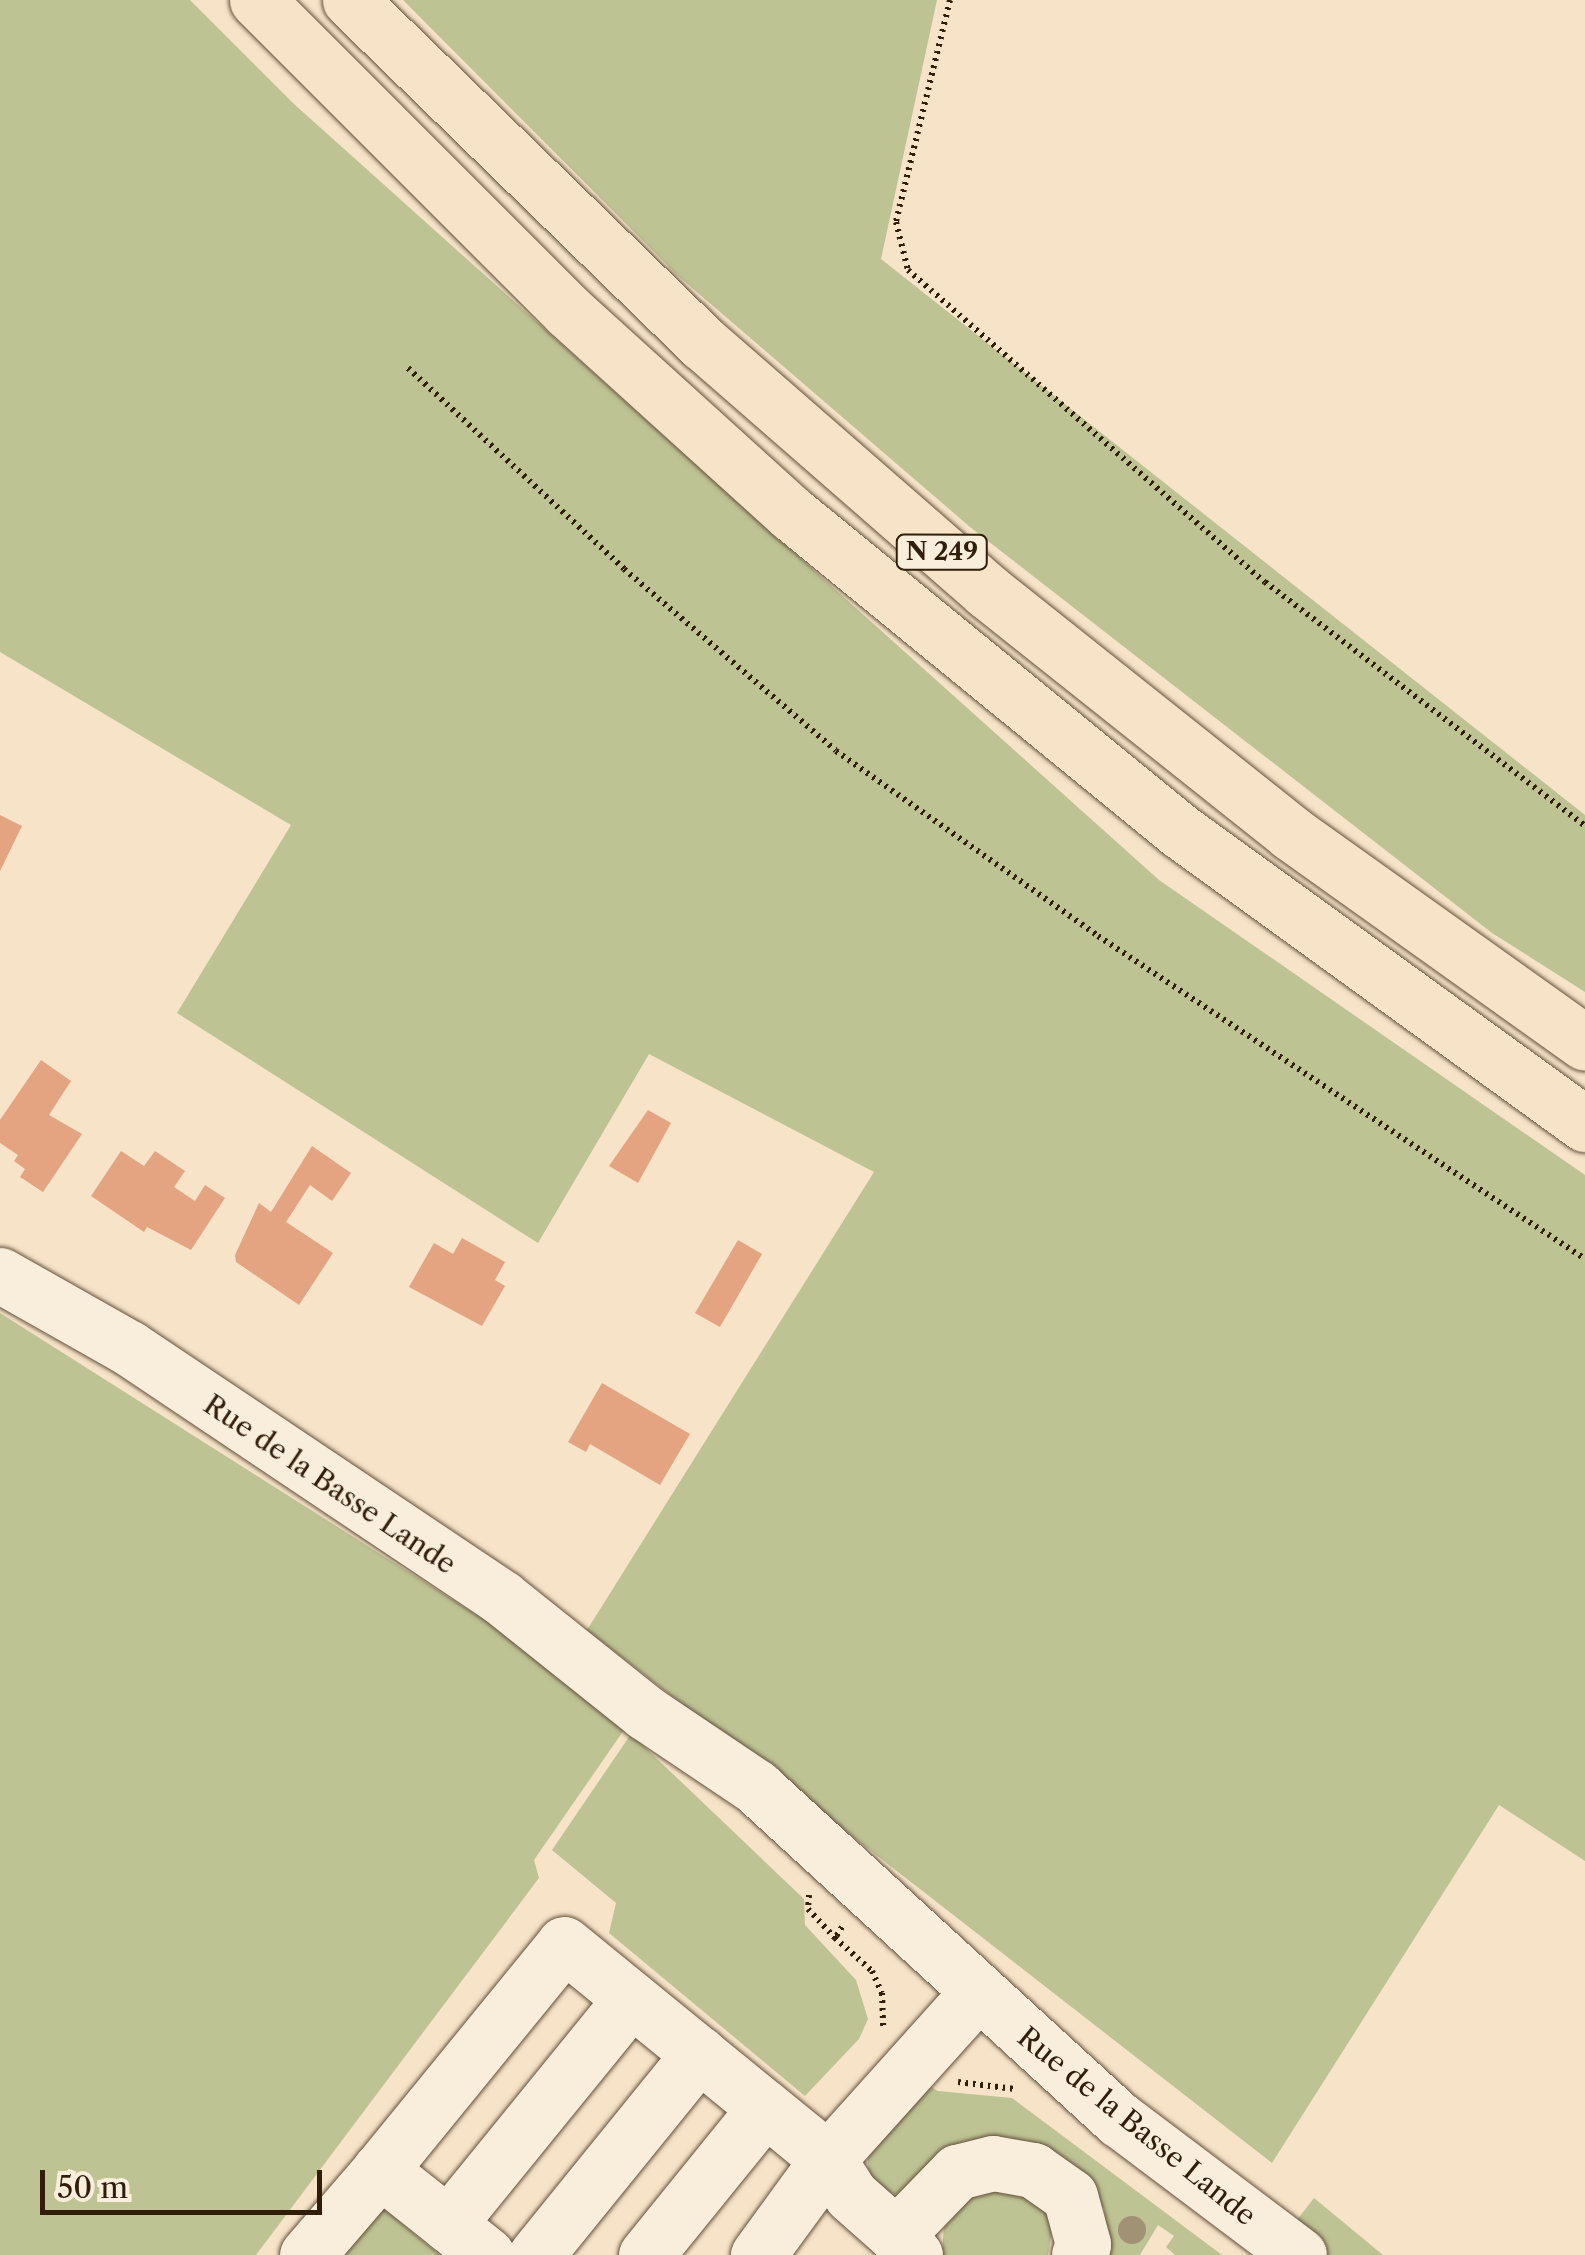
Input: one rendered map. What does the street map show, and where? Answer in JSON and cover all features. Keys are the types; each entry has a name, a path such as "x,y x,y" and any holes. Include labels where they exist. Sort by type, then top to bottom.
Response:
{"highway":[{"name":"N 249","path":"257,0 568,311 807,526 1180,831 1585,1124"},
{"name":"N 249","path":"350,0 703,343 988,591 1291,832 1585,1043"}],"street":[{"name":"Rue de la Basse Lande","path":"0,1275 129,1348 502,1598 646,1713 756,1787 936,1948 976,1994 1120,2120 1299,2255"},
{"name":"Rue de la Basse Lande","path":"646,1713 665,1740 910,1974 976,1994"},
{"path":"307,2255 564,1944 828,2159 850,2194 906,2245 957,2172 992,2163 1033,2170 1070,2196 1083,2244 1080,2255"},
{"path":"758,2255 828,2159 976,1994"},
{"path":"380,2170 467,2240 632,2000"},
{"path":"536,2255 699,2054"},
{"path":"646,2255 765,2108"}],"path":[{"path":"950,0 896,222 908,270 1265,582 1585,826"},
{"path":"408,368 624,569 836,750 1146,969 1585,1259"},
{"path":"813,1884 808,1909 835,1938"}],"green space":[{"path":"0,0 190,0 294,104 1159,880 1585,1175 1585,1861 1499,1805 1272,2163 587,1630 874,1172 649,1054 538,1243 177,1013 291,825 0,652"},
{"path":"403,0 937,0 881,259 1585,815 1585,992 1492,933 970,527 677,275"},
{"path":"0,1313 524,1645 626,1727 534,1860 539,1878 256,2255 0,2255"},
{"path":"631,1734 804,1899 805,1925 856,1980 868,2019 859,2039 805,2096 609,1933 616,1903 552,1850"},
{"path":"924,2083 938,2091 1012,2098 1222,2255 1175,2255 1166,2247 1174,2236 1158,2225 1140,2255 1110,2255 1104,2208 1033,2150 902,2195 885,2192 869,2175 867,2150"},
{"path":"973,2189 1038,2195 1053,2225 1048,2255 942,2255 944,2223"},
{"path":"1314,2198 1383,2255 1270,2255"},
{"path":"377,2203 440,2255 334,2255"}],"building":[{"path":"0,815 22,826 0,871"},
{"path":"41,1060 71,1081 49,1115 82,1134 43,1192 20,1177 25,1169 14,1161 18,1155 0,1143 0,1120"},
{"path":"648,1110 671,1123 638,1183 609,1166"},
{"path":"312,1146 351,1173 332,1201 310,1185 286,1222 333,1253 299,1305 236,1262 235,1255 259,1203 271,1212"},
{"path":"121,1151 144,1166 155,1151 185,1171 174,1187 195,1201 205,1185 225,1198 191,1250 147,1227 144,1232 91,1196"},
{"path":"462,1238 505,1262 495,1280 505,1286 482,1326 409,1287 434,1243 453,1254"},
{"path":"738,1240 762,1254 720,1327 695,1313"},
{"path":"602,1383 690,1434 660,1485 590,1444 586,1452 568,1442"}]}
